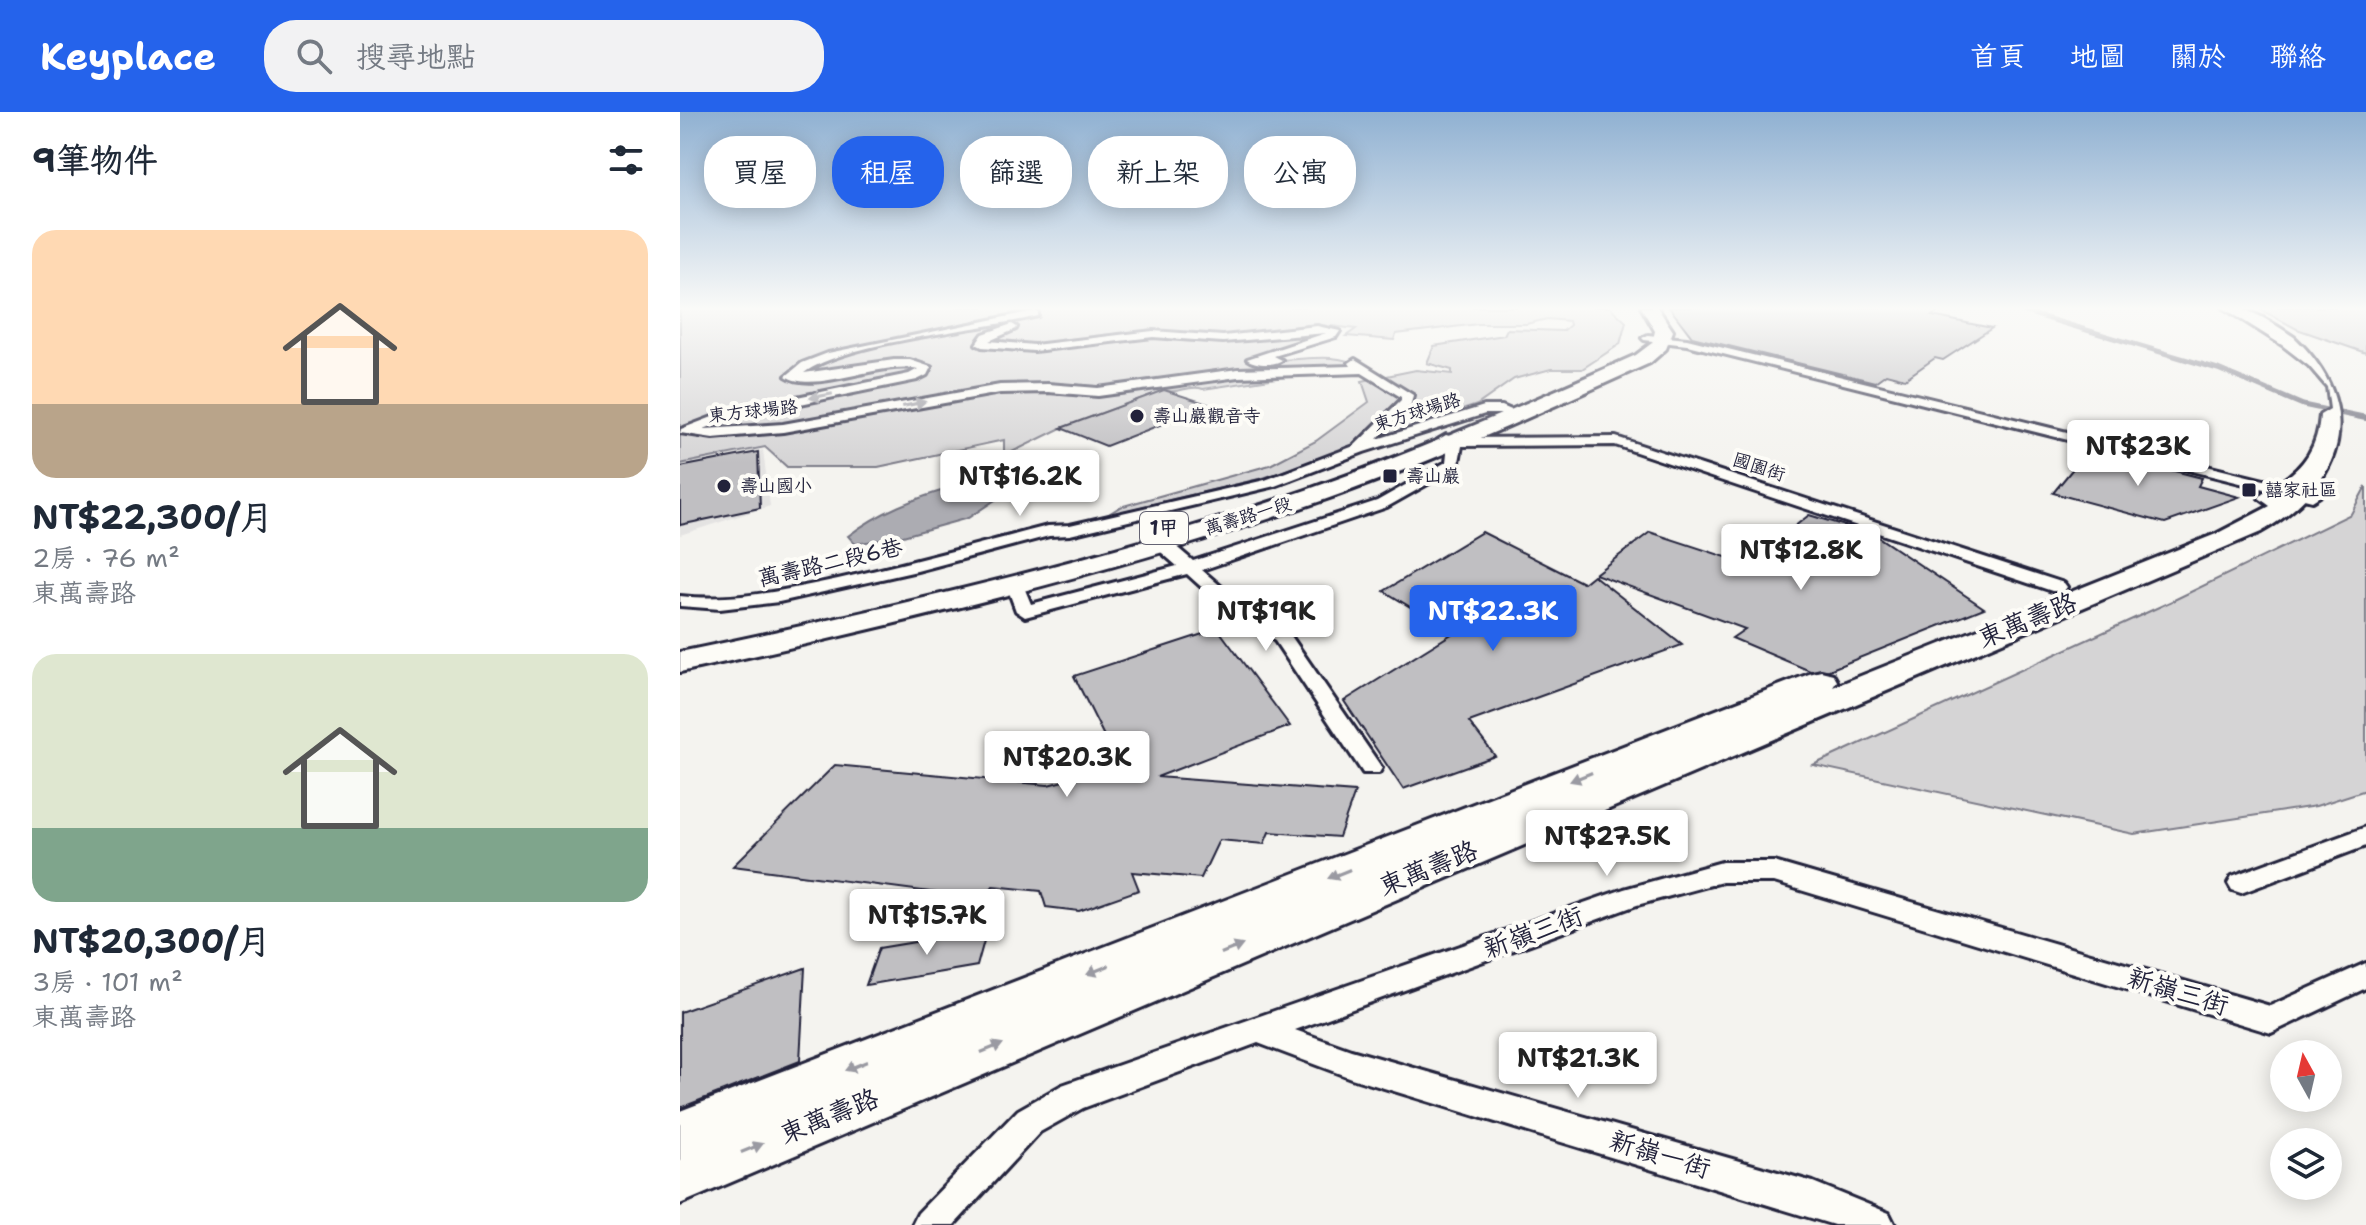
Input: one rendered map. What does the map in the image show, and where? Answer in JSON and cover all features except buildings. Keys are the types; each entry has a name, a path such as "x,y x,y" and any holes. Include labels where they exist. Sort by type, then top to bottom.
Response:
{"main road":[{"name":"萬壽路一段","path":"680,662 1015,584 1266,512 1643,359"},
{"path":"2292,359 2303,368 2330,413 2336,451 2350,446 2351,427 2337,386 2309,359"},
{"name":"萬壽路一段","path":"680,647 902,597 1154,531 1447,439"},
{"name":"東萬壽路","path":"680,1137 2258,506 2328,485 2336,451"},
{"name":"東萬壽路","path":"680,1177 2273,521 2300,493"}],"street":[{"name":"東方球場路","path":"831,359 796,371 792,376 815,377 904,364 925,367 923,372 913,377 728,415 686,432 713,434 783,428 1000,389 1048,388 1098,392 1238,373 1363,369"},
{"name":"東方球場路","path":"1342,359 1407,395 1407,401 1359,449"},
{"path":"1756,359 2300,493"},
{"name":"東方球場路","path":"1359,449 1484,410 1509,412"},
{"path":"1015,584 1025,611 1187,569 1382,504 1453,464 1447,439"},
{"name":"國園街","path":"1447,439 1616,441 2058,587"},
{"name":"萬壽路二段6巷","path":"680,601 723,604 759,601 869,577 1048,531 1070,530 1243,491 1359,449"},
{"path":"1160,542 1187,569 1282,637 1371,768"},
{"path":"2241,883 2366,836"},
{"name":"新嶺三街","path":"930,1225 1029,1121 1073,1096 1633,896 1722,872 1774,872 2271,1020 2366,975"},
{"name":"新嶺一街","path":"1258,1030 1351,1064 1813,1199 1877,1225"}],"shaded area":[{"path":"680,359 1339,359 1360,366 1203,389 1164,390 1061,428 1004,456 1004,440 878,467 787,467 765,447 680,464"},
{"path":"1429,359 1597,359 1582,369 1551,369 1514,379 1477,405 1263,478 1107,515 1120,507 1270,465 1316,441 1369,402 1362,381 1416,370 1452,374 1452,370 1427,363"},
{"name":"壽山國小","path":"763,450 770,506 680,535 680,466"},
{"path":"2366,486 2366,790 2316,806 2134,834 1813,765 2172,601 2351,514"},
{"path":"955,487 995,500 968,518 903,536 855,544 848,536 899,506"}],"waterway":[{"path":"2184,359 2218,369 2303,405 2341,413"},
{"path":"2332,411 2366,418"}],"place":[{"name":"壽山巖觀音寺","path":"1137,416"},
{"name":"壽山巖","path":"1390,476"},
{"name":"壽山國小","path":"724,486"},
{"name":"囍家社區","path":"2249,490"}]}
